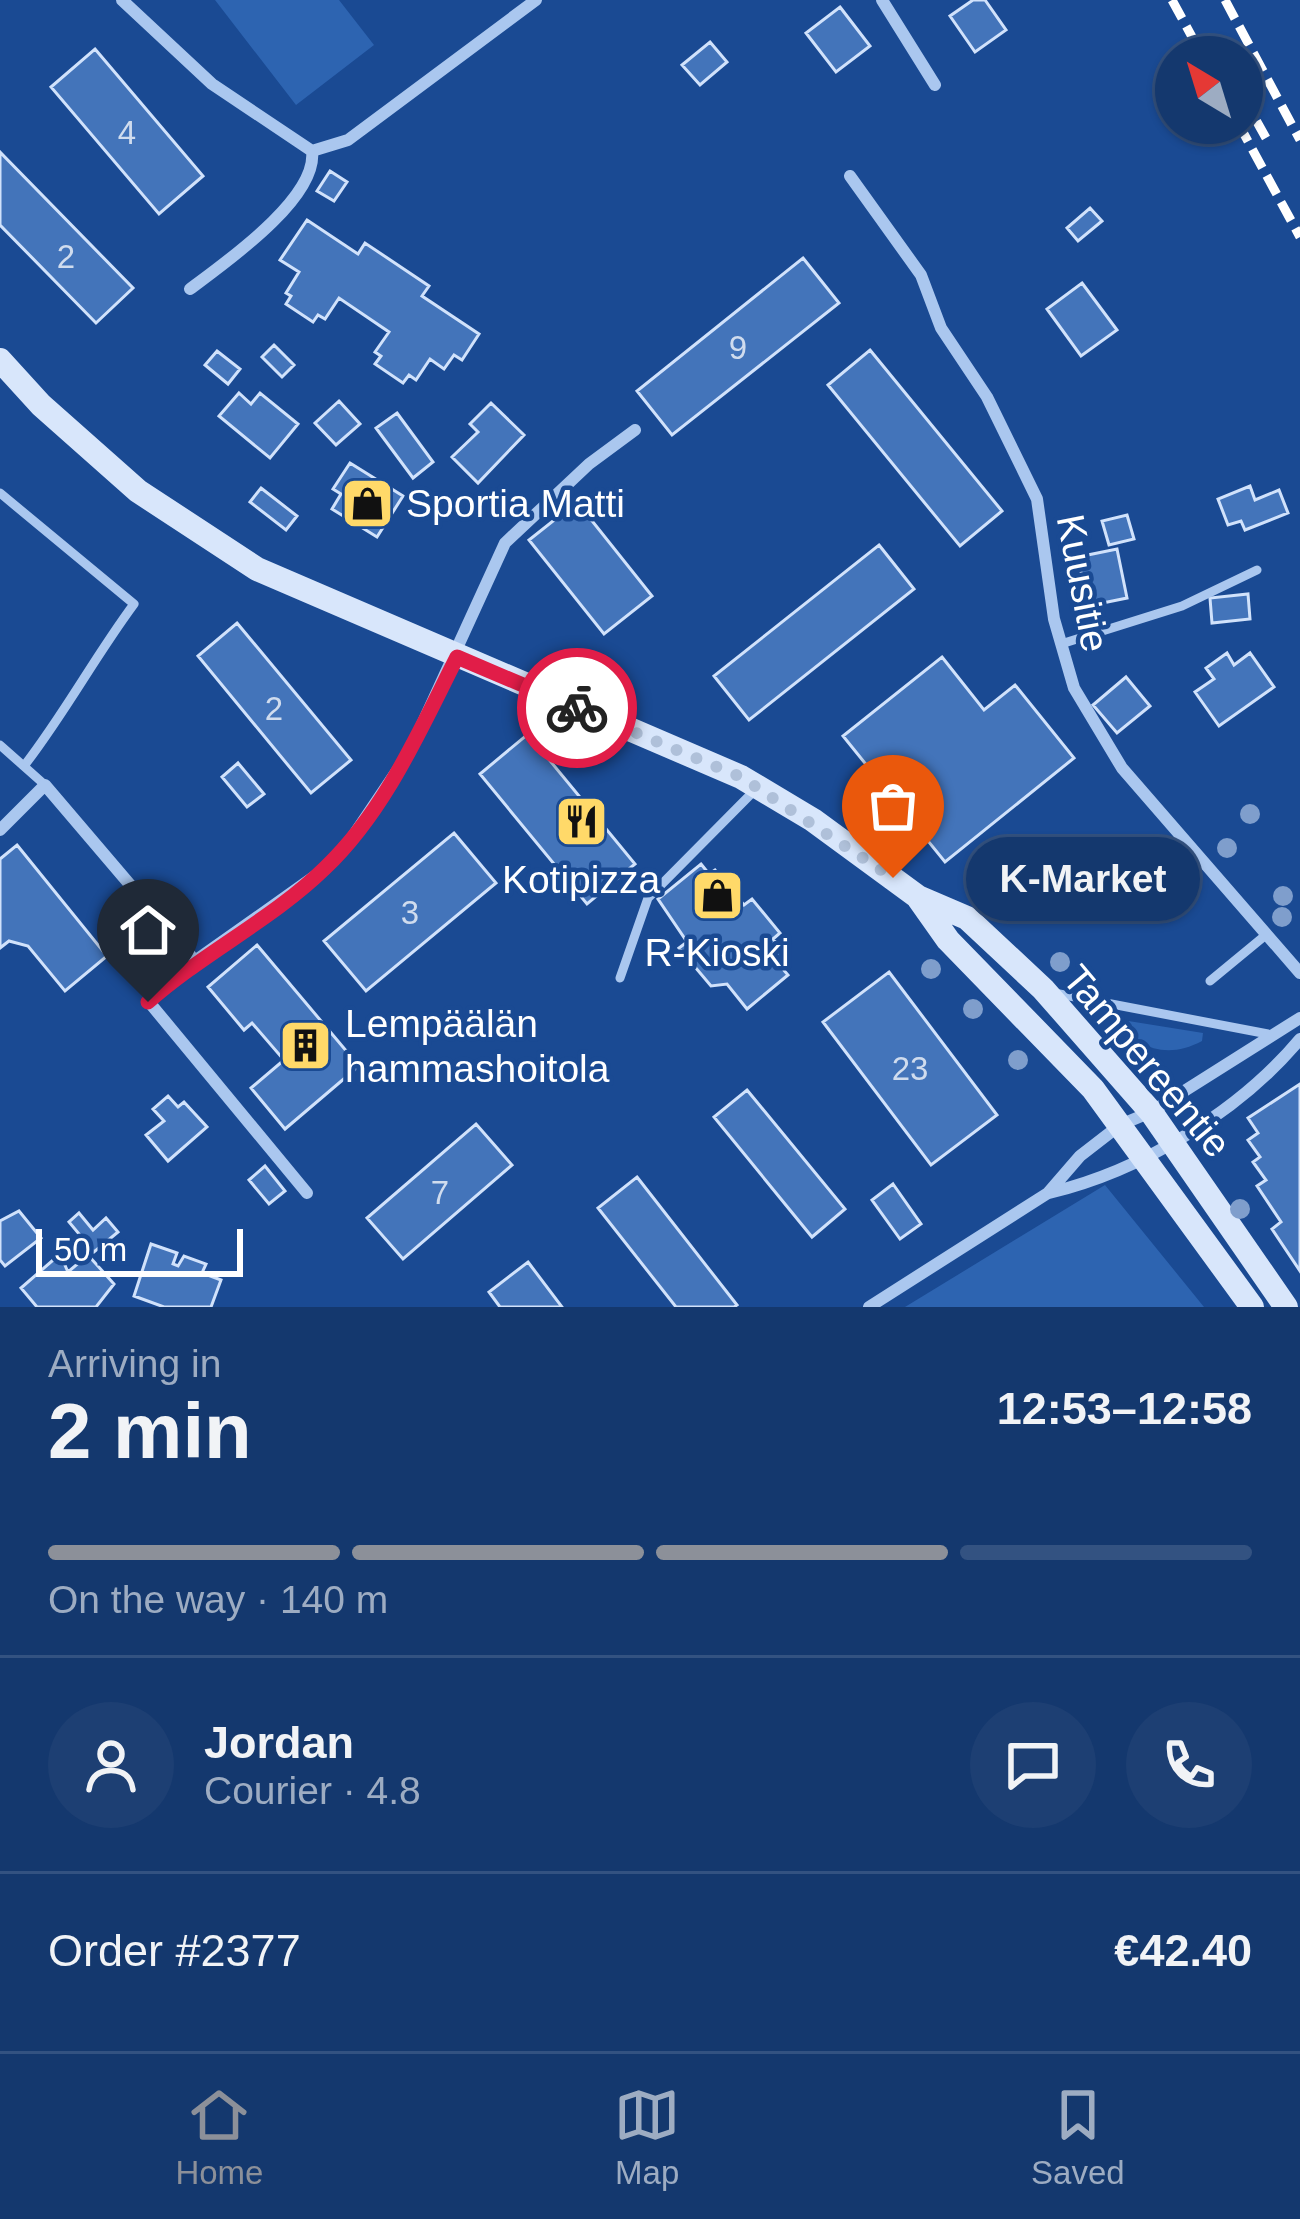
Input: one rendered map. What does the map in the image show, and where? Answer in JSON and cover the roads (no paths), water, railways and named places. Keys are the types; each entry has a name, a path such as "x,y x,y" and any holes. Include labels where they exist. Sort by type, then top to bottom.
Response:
{"main road":[{"name":"Tampereentie","path":"0,360 41,405 138,491 257,569 758,787 917,897 967,918 1043,989 1151,1112 1286,1307"},
{"name":"Tampereentie","path":"917,897 948,940 1093,1089 1252,1307"}],"street":[{"path":"122,0 212,84 312,151"},
{"path":"312,151 348,140 536,0"},
{"path":"882,0 935,85"},
{"path":"190,289 277,216 311,178 312,151"},
{"name":"Kuusitie","path":"850,176 921,275 941,328 987,397 1037,499 1061,644 1074,688 1121,768 1300,973"},
{"path":"308,1193 148,1002 195,961 295,893 351,839 409,753 506,543 589,464 635,430"},
{"path":"0,830 45,785 195,961"},
{"path":"1048,1193 1080,1156 1120,1125 1151,1112 1300,1018"},
{"path":"869,1307 1048,1193 1111,1175 1174,1143 1285,1057 1300,1039"}],"lane":[{"path":"0,493 134,604 90,663 72,704 24,766"},
{"path":"1061,644 1182,606 1257,570"},
{"path":"0,745 45,785"},
{"path":"620,978 648,898 758,787"},
{"path":"1210,981 1267,934"},
{"path":"1043,989 1268,1034"}],"railway":[{"path":"1172,0 1192,36"},
{"path":"1225,0 1300,140"},
{"path":"1263,133 1266,138"},
{"path":"1249,144 1300,237"}],"place":[{"name":"Sportia Matti","path":"367,503"},
{"name":"Kotipizza","path":"581,822"},
{"name":"K-Market","path":"893,878"},
{"name":"R-Kioski","path":"717,895"},
{"name":"Lempäälän hammashoitola","path":"306,1045"}]}
